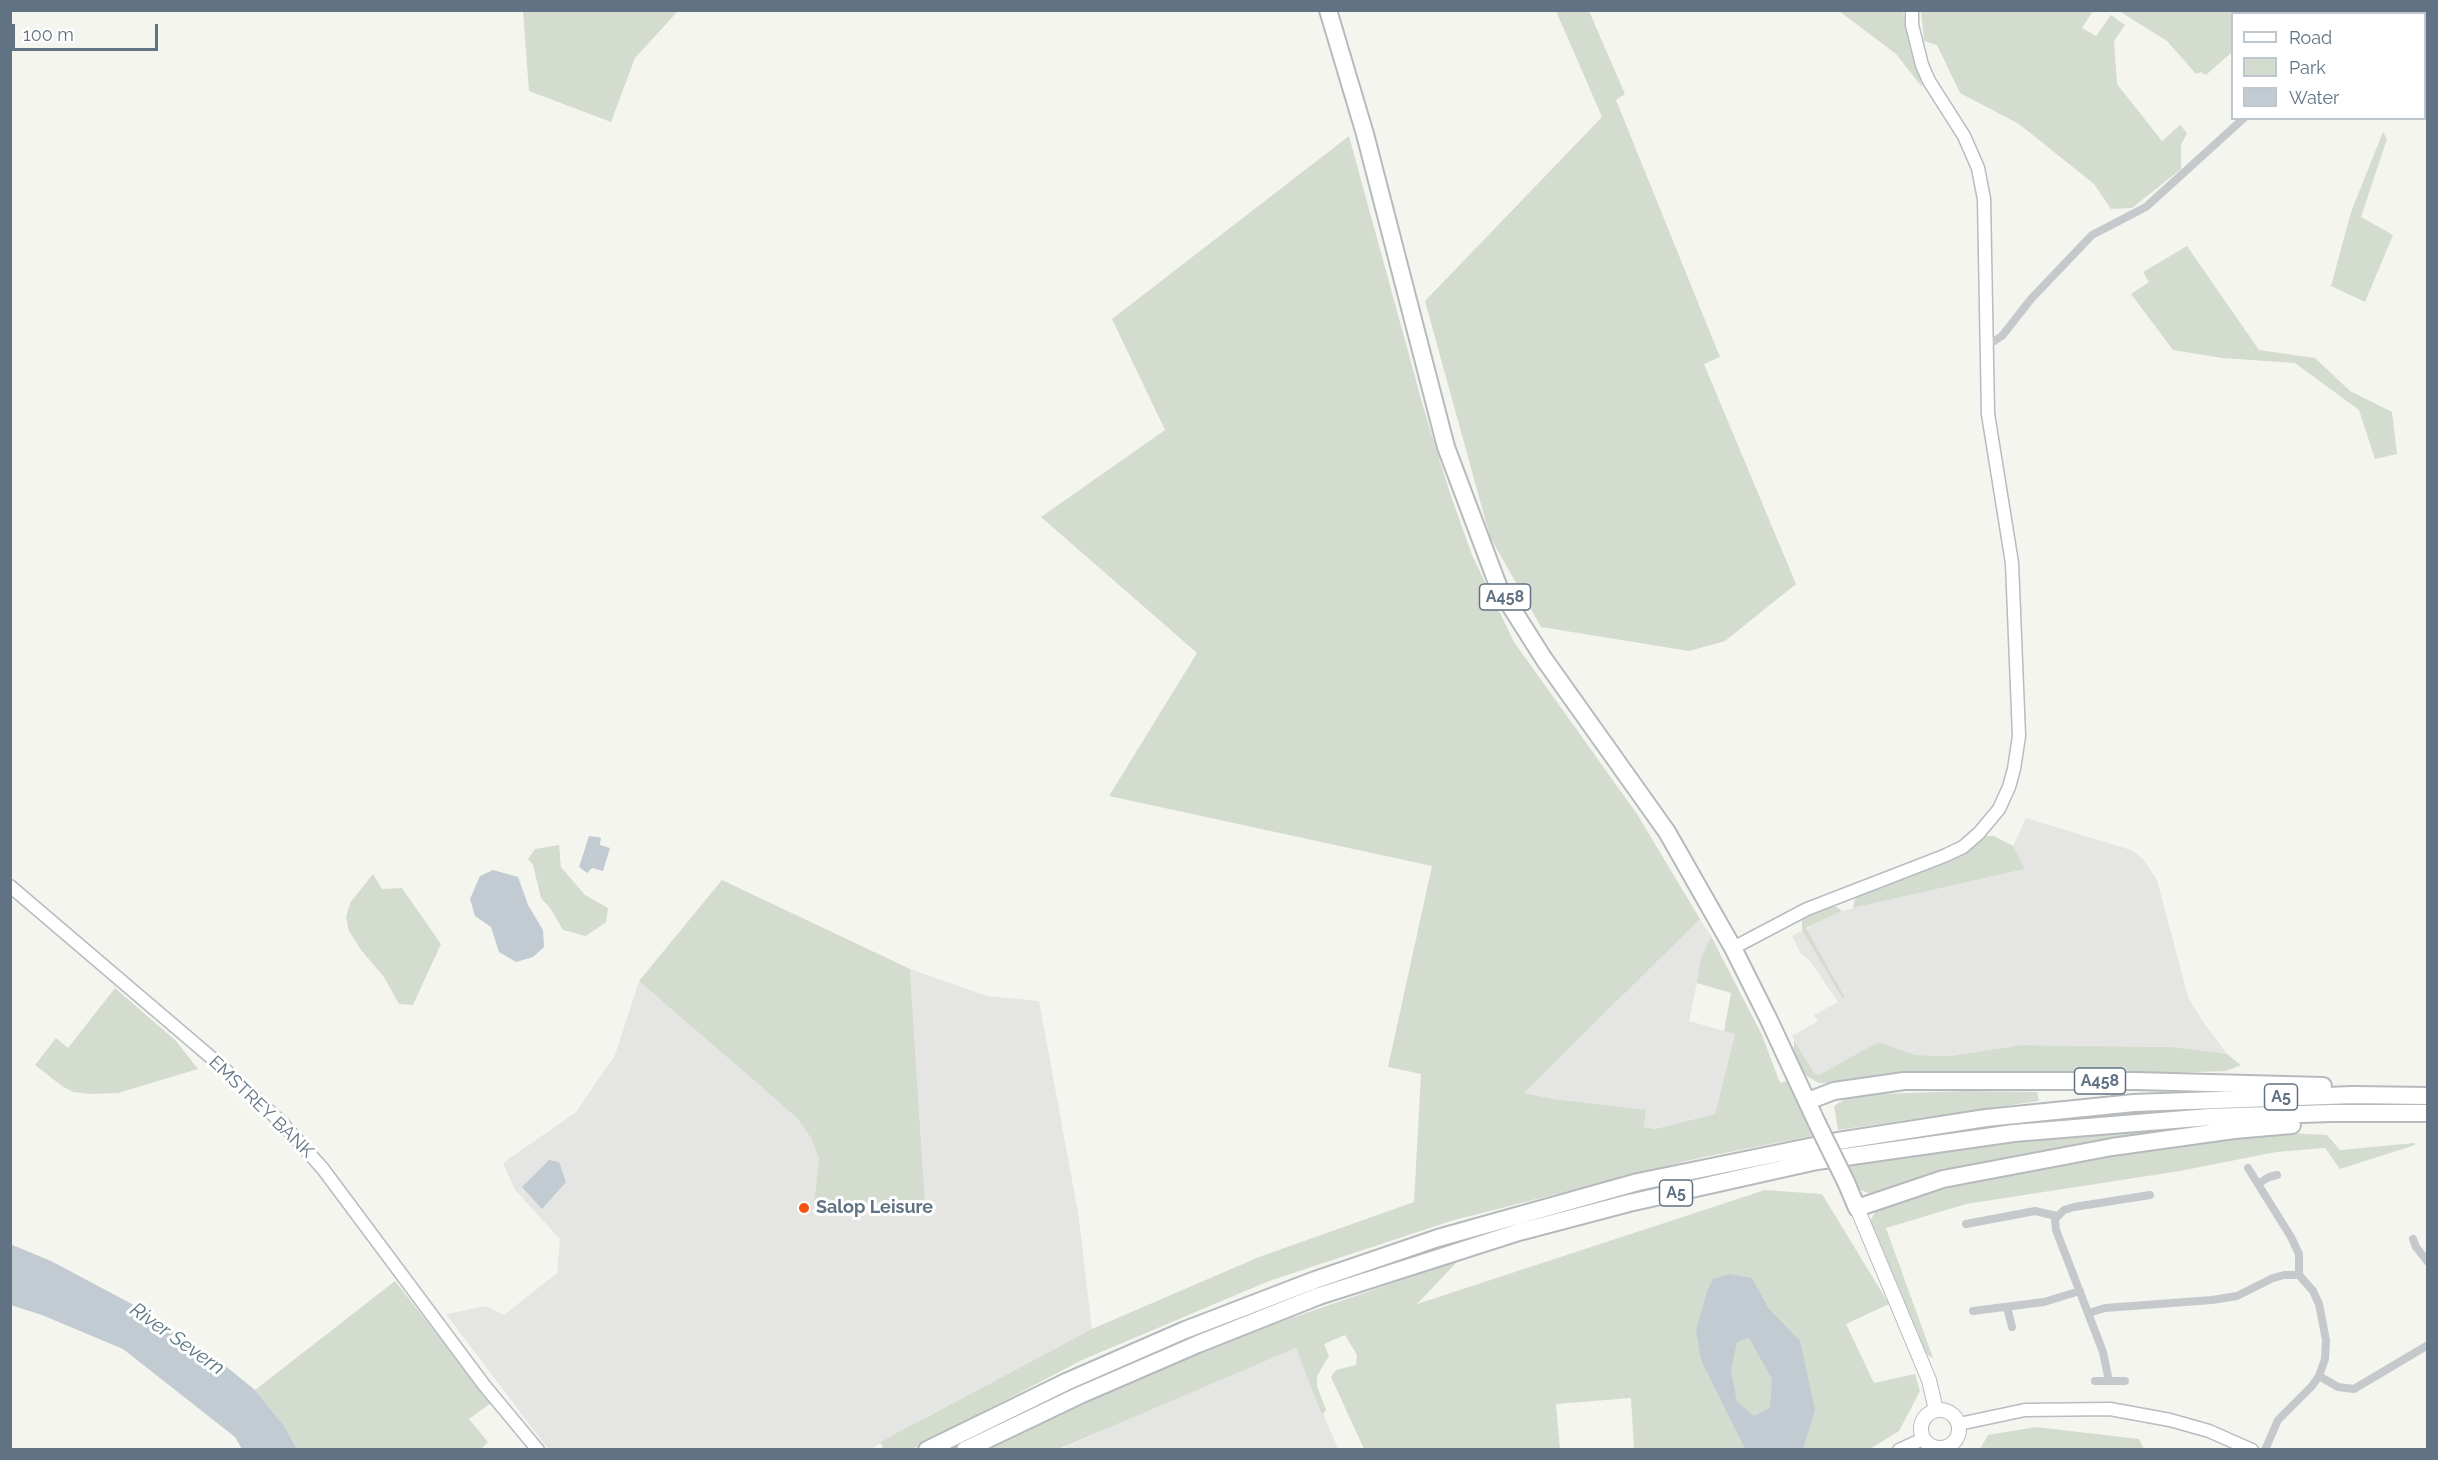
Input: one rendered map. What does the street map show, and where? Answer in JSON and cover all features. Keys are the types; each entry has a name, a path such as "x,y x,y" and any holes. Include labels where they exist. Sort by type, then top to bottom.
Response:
{"highway":[{"name":"A458","path":"1328,10 1365,134 1446,447 1499,588 1544,659 1667,832 1732,948 1808,1101 1857,1208"},
{"name":"A458","path":"1808,1101 1834,1091 1904,1081 2126,1081 2347,1086 2393,1095"},
{"name":"A5","path":"927,1449 1077,1377 1185,1330 1315,1280 1438,1238 1638,1182 1838,1141 1986,1118 2134,1103 2393,1095 2427,1096"},
{"name":"A5","path":"965,1449 1080,1395 1198,1344 1319,1296 1519,1232 1629,1203 1817,1161 2014,1133 2141,1121 2331,1113 2427,1113"},
{"path":"1857,1208 1943,1179 2112,1147 2234,1130 2300,1124 2331,1113"}],"main road":[{"name":"A458","path":"1857,1208 1929,1380 1936,1410"},
{"path":"1936,1410 1953,1414 1959,1424 1960,1430 1955,1442 1945,1449 1932,1447 1921,1433 1922,1421 1936,1410"}],"street":[{"path":"1732,948 1807,909 1963,847 1993,818 2009,787 2019,736 2012,563 1988,414 1984,199 1978,168 1964,136 1929,81 1922,65 1912,25 1912,10"},
{"path":"1986,343 1991,343 2002,336 2031,299 2092,235 2146,207 2242,120"},
{"name":"EMSTREY BANK","path":"10,886 220,1065 283,1124 323,1169 484,1385 538,1449"},
{"path":"2248,1168 2299,1254 2299,1275 2313,1291 2324,1322 2325,1359 2319,1376 2278,1420 2265,1449"},
{"path":"2258,1184 2268,1177 2277,1175"},
{"path":"1966,1224 2035,1211 2057,1216 2074,1207 2146,1196 2144,1206"},
{"path":"2057,1216 2056,1230 2107,1363 2109,1381"},
{"path":"2413,1239 2427,1262"},
{"path":"2088,1313 2105,1308 2237,1296 2273,1278 2299,1275"},
{"path":"1973,1311 2044,1302 2080,1291"},
{"path":"2007,1307 2012,1327"},
{"path":"2319,1376 2338,1387 2354,1389 2427,1345"},
{"path":"2095,1381 2125,1381"},
{"path":"1959,1424 2038,1409 2110,1410 2170,1420 2209,1431 2252,1449"},
{"path":"1899,1449 1923,1438"}],"shaded area":[{"path":"2026,818 2131,850 2143,859 2157,880 2188,997 2227,1054 2173,1047 2021,1045 1950,1056 1916,1055 1878,1042 1819,1075 1815,1074 1792,1036 1818,1021 1814,1015 1838,1002 1810,961 1801,954 1792,936 1839,912 2025,869 2013,846"},
{"path":"1700,919 1711,936 1703,954 1689,1021 1735,1034 1715,1114 1655,1129 1644,1127 1646,1111 1524,1093"},
{"name":"Salop Leisure","path":"910,969 987,996 1039,1001 1078,1212 1092,1329 926,1417 871,1449 548,1449 446,1314 486,1306 504,1315 557,1273 560,1239 515,1190 503,1163 576,1112 615,1055 639,981 796,1117 811,1138 819,1159 814,1202 925,1203"},
{"path":"1296,1348 1338,1449 1059,1450 1136,1416"}],"green space":[{"path":"523,10 678,11 635,58 611,122 529,91"},
{"path":"2278,10 2280,12 2231,12 2231,53 2206,75 2201,72 2196,74 2167,41 2119,11"},
{"path":"1556,11 1589,11 1625,94 1616,100 1720,357 1704,364 1796,584 1725,641 1689,651 1541,627 1490,537 1425,301 1602,117"},
{"path":"1839,11 1903,11 1922,87 1896,54"},
{"path":"1921,11 2093,11 2082,28 2096,36 2111,15 2125,25 2114,41 2117,84 2162,141 2180,125 2187,133 2181,145 2181,169 2132,208 2111,209 2094,184 2019,124 1960,93 1937,45 1924,41"},
{"path":"2383,132 2387,139 2361,217 2393,235 2365,302 2331,286 2351,212"},
{"path":"1349,136 1423,406 1472,555 1514,642 1637,814 1700,919 1524,1093 1554,1099 1646,1110 1644,1127 1655,1129 1715,1114 1735,1034 1724,1031 1731,993 1697,983 1701,958 1711,936 1762,1035 1780,1083 1789,1080 1812,1136 1699,1158 1454,1220 1269,1281 1082,1360 912,1449 880,1450 883,1447 880,1443 893,1435 1092,1329 1259,1257 1414,1202 1421,1074 1388,1067 1432,866 1109,796 1197,653 1041,517 1165,430 1112,319"},
{"path":"2187,246 2259,350 2315,358 2350,391 2392,412 2397,454 2375,459 2359,410 2295,363 2222,358 2173,350 2131,294 2149,282 2143,272"},
{"path":"1986,836 1994,836 2013,846 2025,869 1853,908 1855,899 1860,893 1941,865"},
{"path":"559,845 561,867 585,895 608,908 606,922 586,936 563,930 541,898 533,865 528,859 535,849"},
{"path":"373,874 382,889 402,888 441,944 413,1005 399,1004 384,977 361,950 349,931 346,917 350,903"},
{"path":"722,880 910,969 925,1203 814,1202 819,1159 811,1138 796,1117 639,981"},
{"path":"1830,905 1842,911 1806,928 1845,998 1843,999 1802,930 1802,920"},
{"path":"115,988 176,1041 198,1069 118,1093 91,1094 73,1092 35,1065 56,1038 68,1048"},
{"path":"1794,1040 1815,1074 1819,1075 1878,1042 1916,1055 1950,1056 2021,1045 2173,1047 2227,1054 2241,1065 2226,1071 2166,1073 1965,1071 1880,1075 1835,1083 1819,1083 1805,1075 1794,1052"},
{"path":"1965,1091 2037,1092 2039,1101 1838,1130 1834,1106 1852,1095"},
{"path":"2193,1124 2194,1131 1976,1165 1871,1194 1855,1188 1846,1166 2012,1141"},
{"path":"2286,1133 2327,1135 2340,1150 2414,1143 2415,1145 2340,1169 2325,1148 2276,1152 2180,1171 1966,1204 1886,1228 1933,1358 1926,1354 1870,1221 1878,1208 1920,1192 1968,1181 2163,1148"},
{"path":"1765,1190 1822,1194 1889,1304 1846,1324 1874,1383 1915,1374 1920,1391 1899,1431 1870,1449 1634,1449 1631,1398 1556,1404 1560,1449 1364,1449 1331,1377 1336,1370 1356,1365 1357,1355 1345,1335 1324,1344 1329,1356 1317,1376 1317,1386 1326,1410 1322,1415 1296,1348 1059,1449 988,1450 1115,1387 1234,1338 1459,1260 1417,1304"},
{"path":"395,1281 491,1403 469,1419 488,1442 480,1450 297,1449 284,1426 255,1390"},
{"path":"2036,1427 2139,1439 2144,1449 1980,1449 1988,1435"}],"water":[{"path":"589,836 601,838 600,845 610,848 603,871 592,868 587,873 579,867"},
{"path":"493,870 518,877 528,905 543,930 544,947 533,957 516,962 499,952 491,927 475,916 470,899 480,876"},
{"path":"549,1160 559,1162 566,1182 542,1209 522,1187"},
{"name":"River Severn","path":"10,1244 51,1261 145,1311 218,1360 255,1390 284,1426 297,1449 242,1449 235,1437 123,1349 42,1315 11,1305"},
{"path":"1729,1274 1752,1278 1769,1309 1800,1341 1815,1410 1803,1449 1745,1449 1701,1360 1696,1330 1713,1279","holes":["1749,1338 1772,1379 1770,1408 1754,1416 1737,1402 1731,1370 1737,1342"]}],"place":[{"name":"Salop Leisure","path":"804,1208"}]}
